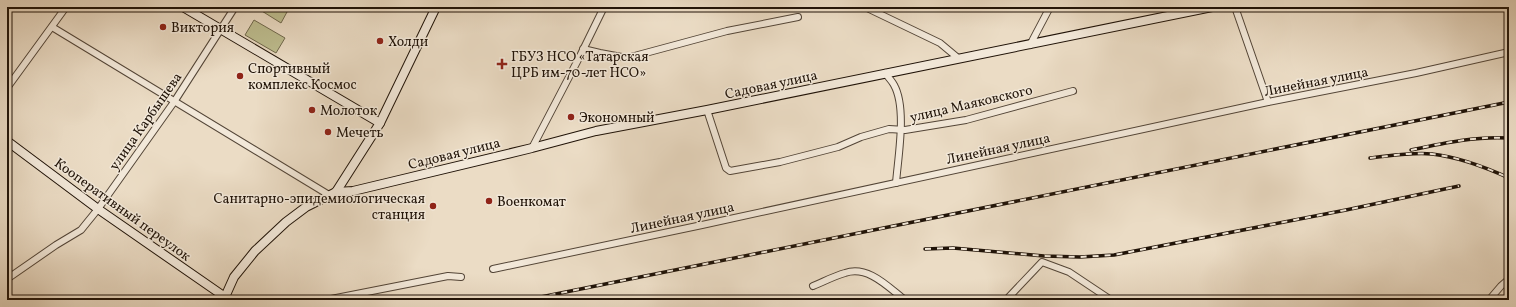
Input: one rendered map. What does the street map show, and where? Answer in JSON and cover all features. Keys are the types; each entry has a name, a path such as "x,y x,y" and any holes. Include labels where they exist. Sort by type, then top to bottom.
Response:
{"street":[{"path":"7,88 66,7"},
{"path":"183,7 380,123"},
{"name":"улица Карбышева","path":"7,279 56,245 81,230 98,209 174,102 235,7"},
{"path":"226,299 234,277 255,251 291,219 306,208 333,193 380,123 436,7"},
{"path":"532,148 604,7"},
{"path":"865,7 940,43 958,58"},
{"path":"1030,45 1050,7"},
{"name":"Садовая улица","path":"333,193 352,191 532,148 596,131 707,110 958,58 1030,45 1196,8 1212,7"},
{"path":"1235,7 1268,102"},
{"path":"583,49 627,58 727,31 798,17"},
{"path":"52,27 174,102 333,193"},
{"name":"Линейная улица","path":"493,269 1268,102 1416,73 1509,52"},
{"path":"885,73 894,85 899,97 901,113 901,130 896,183"},
{"name":"улица Маяковского","path":"707,110 726,168 730,171 780,162 838,148 861,137 889,129 905,130 966,120 1073,91"},
{"name":"Кооперативный переулок","path":"7,141 98,209 226,299"},
{"path":"1006,300 1042,262 1069,272 1111,300"},
{"path":"812,286 846,272 861,271 871,274 905,300"},
{"path":"326,300 448,276 461,277"},
{"path":"1489,300 1509,279"}],"green space":[{"path":"278,7 287,12 281,23 257,8"},
{"path":"254,20 285,38 276,53 245,35"}],"railway":[{"path":"526,300 1509,102"},
{"path":"1411,150 1472,139 1509,138"},
{"path":"1370,158 1408,154 1432,154 1452,157 1509,178"},
{"path":"925,249 953,248 1044,256 1080,257 1114,255 1346,210 1459,186"}],"place":[{"name":"Виктория","path":"163,27"},
{"name":"Холди","path":"380,41"},
{"name":"ГБУЗ НСО «Татарская ЦРБ им-70-лет НСО»","path":"502,64"},
{"name":"Спортивный комплекс Космос","path":"240,76"},
{"name":"Молоток","path":"312,110"},
{"name":"Экономный","path":"571,117"},
{"name":"Мечеть","path":"328,132"},
{"name":"Военкомат","path":"489,201"},
{"name":"Санитарно-эпидемиологическая станция","path":"433,206"}]}
